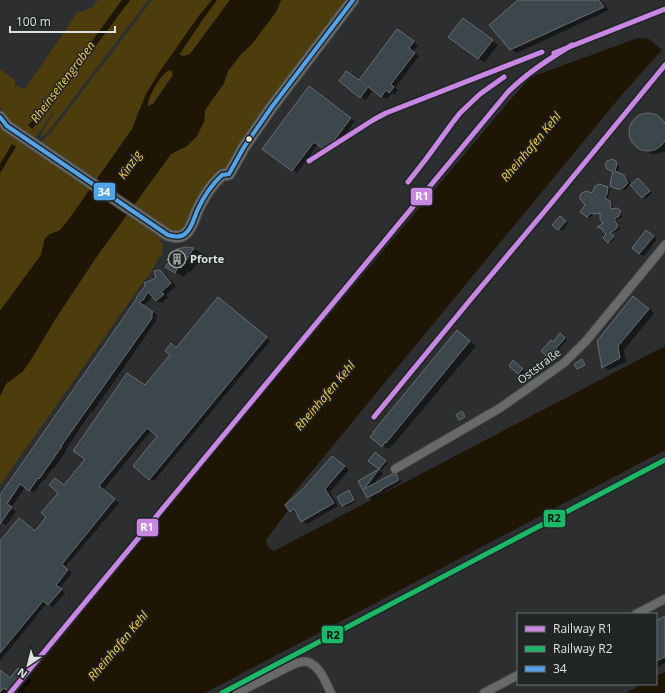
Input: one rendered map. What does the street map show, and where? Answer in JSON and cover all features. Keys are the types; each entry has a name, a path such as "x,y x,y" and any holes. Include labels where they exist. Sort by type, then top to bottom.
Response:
{"street":[{"path":"0,117 7,126 165,233 179,237 184,235 189,230 200,205 210,190 222,175 229,174 244,147 353,0"},
{"name":"Oststraße","path":"395,469 500,408 564,363 586,341 665,245"},
{"path":"638,613 665,599"},
{"path":"237,693 290,666 297,663 309,662 318,669 331,693"},
{"path":"484,693 517,676"}],"shaded area":[{"path":"98,0 122,0 39,114 28,125 43,116 130,0 148,0 48,132 40,138 54,113 53,112 34,140 5,118 0,106 0,69 15,80 15,86 25,89 77,13 93,7"},
{"path":"152,0 212,0 198,17 138,112 132,129 67,222 59,231 50,234 45,238 41,255 0,311 0,173 4,167 12,145 0,164 0,123 40,143 49,135"},
{"path":"217,0 230,0 190,54 184,56 179,55 201,22"},
{"path":"281,0 349,0 230,164 219,173 186,229 163,237 160,241 163,243 162,256 158,257 152,270 0,485 0,396 6,384 23,371 95,259 171,154 187,146 204,122 205,110 224,83 228,71 242,53 251,45 276,12"},
{"path":"169,70 172,71 173,75 153,104 148,106 148,102 155,86 162,76"}],"water":[{"name":"Rheinseitengraben","path":"122,0 130,0 32,129 28,125 39,114"},
{"name":"Kinzig","path":"212,0 217,0 179,55 184,56 190,54 230,0 281,0 276,12 251,45 242,53 228,71 224,83 205,110 204,122 197,136 187,146 171,154 95,259 23,371 6,384 0,396 0,311 41,255 45,238 50,234 59,231 67,222 132,129 146,94 160,71 198,17","holes":["169,70 172,71 173,75 153,104 148,106 152,92 162,76"]},
{"name":"Rheinhafen Kehl","path":"638,38 649,39 662,50 625,91 284,505 288,510 266,540 268,547 274,551 665,346 665,450 205,693 16,693 244,416 531,77"},
{"path":"12,144 16,147 0,173 0,164"},
{"path":"665,672 665,693 626,693 640,685 657,685 657,676"}],"building":[{"path":"518,0 599,0 604,7 510,50 489,25"},
{"path":"463,18 493,40 478,59 448,37"},
{"path":"397,29 414,41 409,48 415,53 391,84 394,87 389,93 386,90 381,97 368,87 360,98 339,81 346,71 359,80"},
{"path":"309,86 351,118 332,143 323,149 314,142 292,171 262,149"},
{"path":"648,113 658,116 665,125 666,136 664,142 658,148 648,151 638,148 632,142 629,132 632,122 638,116"},
{"path":"612,159 616,161 617,164 615,171 624,175 628,183 622,189 617,189 610,186 613,172 607,169 605,165 607,161"},
{"path":"638,178 650,191 642,198 630,185"},
{"path":"599,184 608,187 605,198 610,201 611,209 617,208 621,211 619,216 614,219 618,226 610,233 614,236 608,243 603,238 606,234 602,228 597,227 603,223 600,219 600,213 591,213 587,217 580,212 585,205 580,199 580,195 586,191 592,193 595,186"},
{"path":"560,216 566,221 558,230 552,225"},
{"path":"646,230 654,236 639,254 632,248"},
{"name":"Pforte","path":"186,247 194,248 181,268 178,267 175,273 165,267 170,261 167,260 172,253 177,249"},
{"path":"160,270 171,283 161,292 164,294 156,301 148,292 143,300 139,302 153,312 152,318 39,479 38,478 29,491 20,484 7,504 12,507 0,524 0,495 137,298 145,286 144,283 156,278 154,271"},
{"path":"633,296 649,309 618,346 620,358 602,368 597,341"},
{"path":"218,297 267,337 149,480 133,466 157,436 147,428 99,486 115,499 62,564 68,570 56,585 62,589 48,605 43,601 0,653 0,541 19,518 35,531 46,517 41,513 58,493 49,485 55,478 64,485 85,459 73,451 127,373 145,385 170,355 165,351 171,343 176,348"},
{"path":"457,330 470,341 382,447 370,437 373,432"},
{"path":"560,333 565,338 548,358 541,351 551,340 553,342"},
{"path":"582,359 585,365 577,369 574,364"},
{"path":"513,360 523,369 518,374 509,366"},
{"path":"462,411 465,417 459,420 456,415"},
{"path":"375,452 386,461 379,469 368,461"},
{"path":"332,456 345,466 325,489 334,503 301,522 294,509 290,512 285,505 302,490"},
{"path":"379,469 364,489 392,474 396,474 399,480 367,498 358,481"},
{"path":"349,490 354,500 342,506 337,497"},
{"path":"665,616 665,657 657,661 657,620"},
{"path":"18,668 28,677 15,693 10,693 4,688 0,692 0,670 10,678"}],"rail line":[{"name":"R1","path":"554,53 665,9"},
{"name":"R1","path":"10,693 508,92 531,72 572,45"},
{"name":"R1","path":"309,161 386,113 542,52"},
{"name":"R1","path":"374,417 665,65"},
{"name":"R1","path":"408,182 460,113 480,94 504,77"},
{"name":"R2","path":"222,693 665,460"}],"transit line":[{"name":"34","path":"0,117 7,126 168,235 175,237 182,236 193,223 199,206 211,187 222,175 229,174 244,147 271,108 353,0"}],"place":[{"name":"Pforte","path":"177,259"}]}
